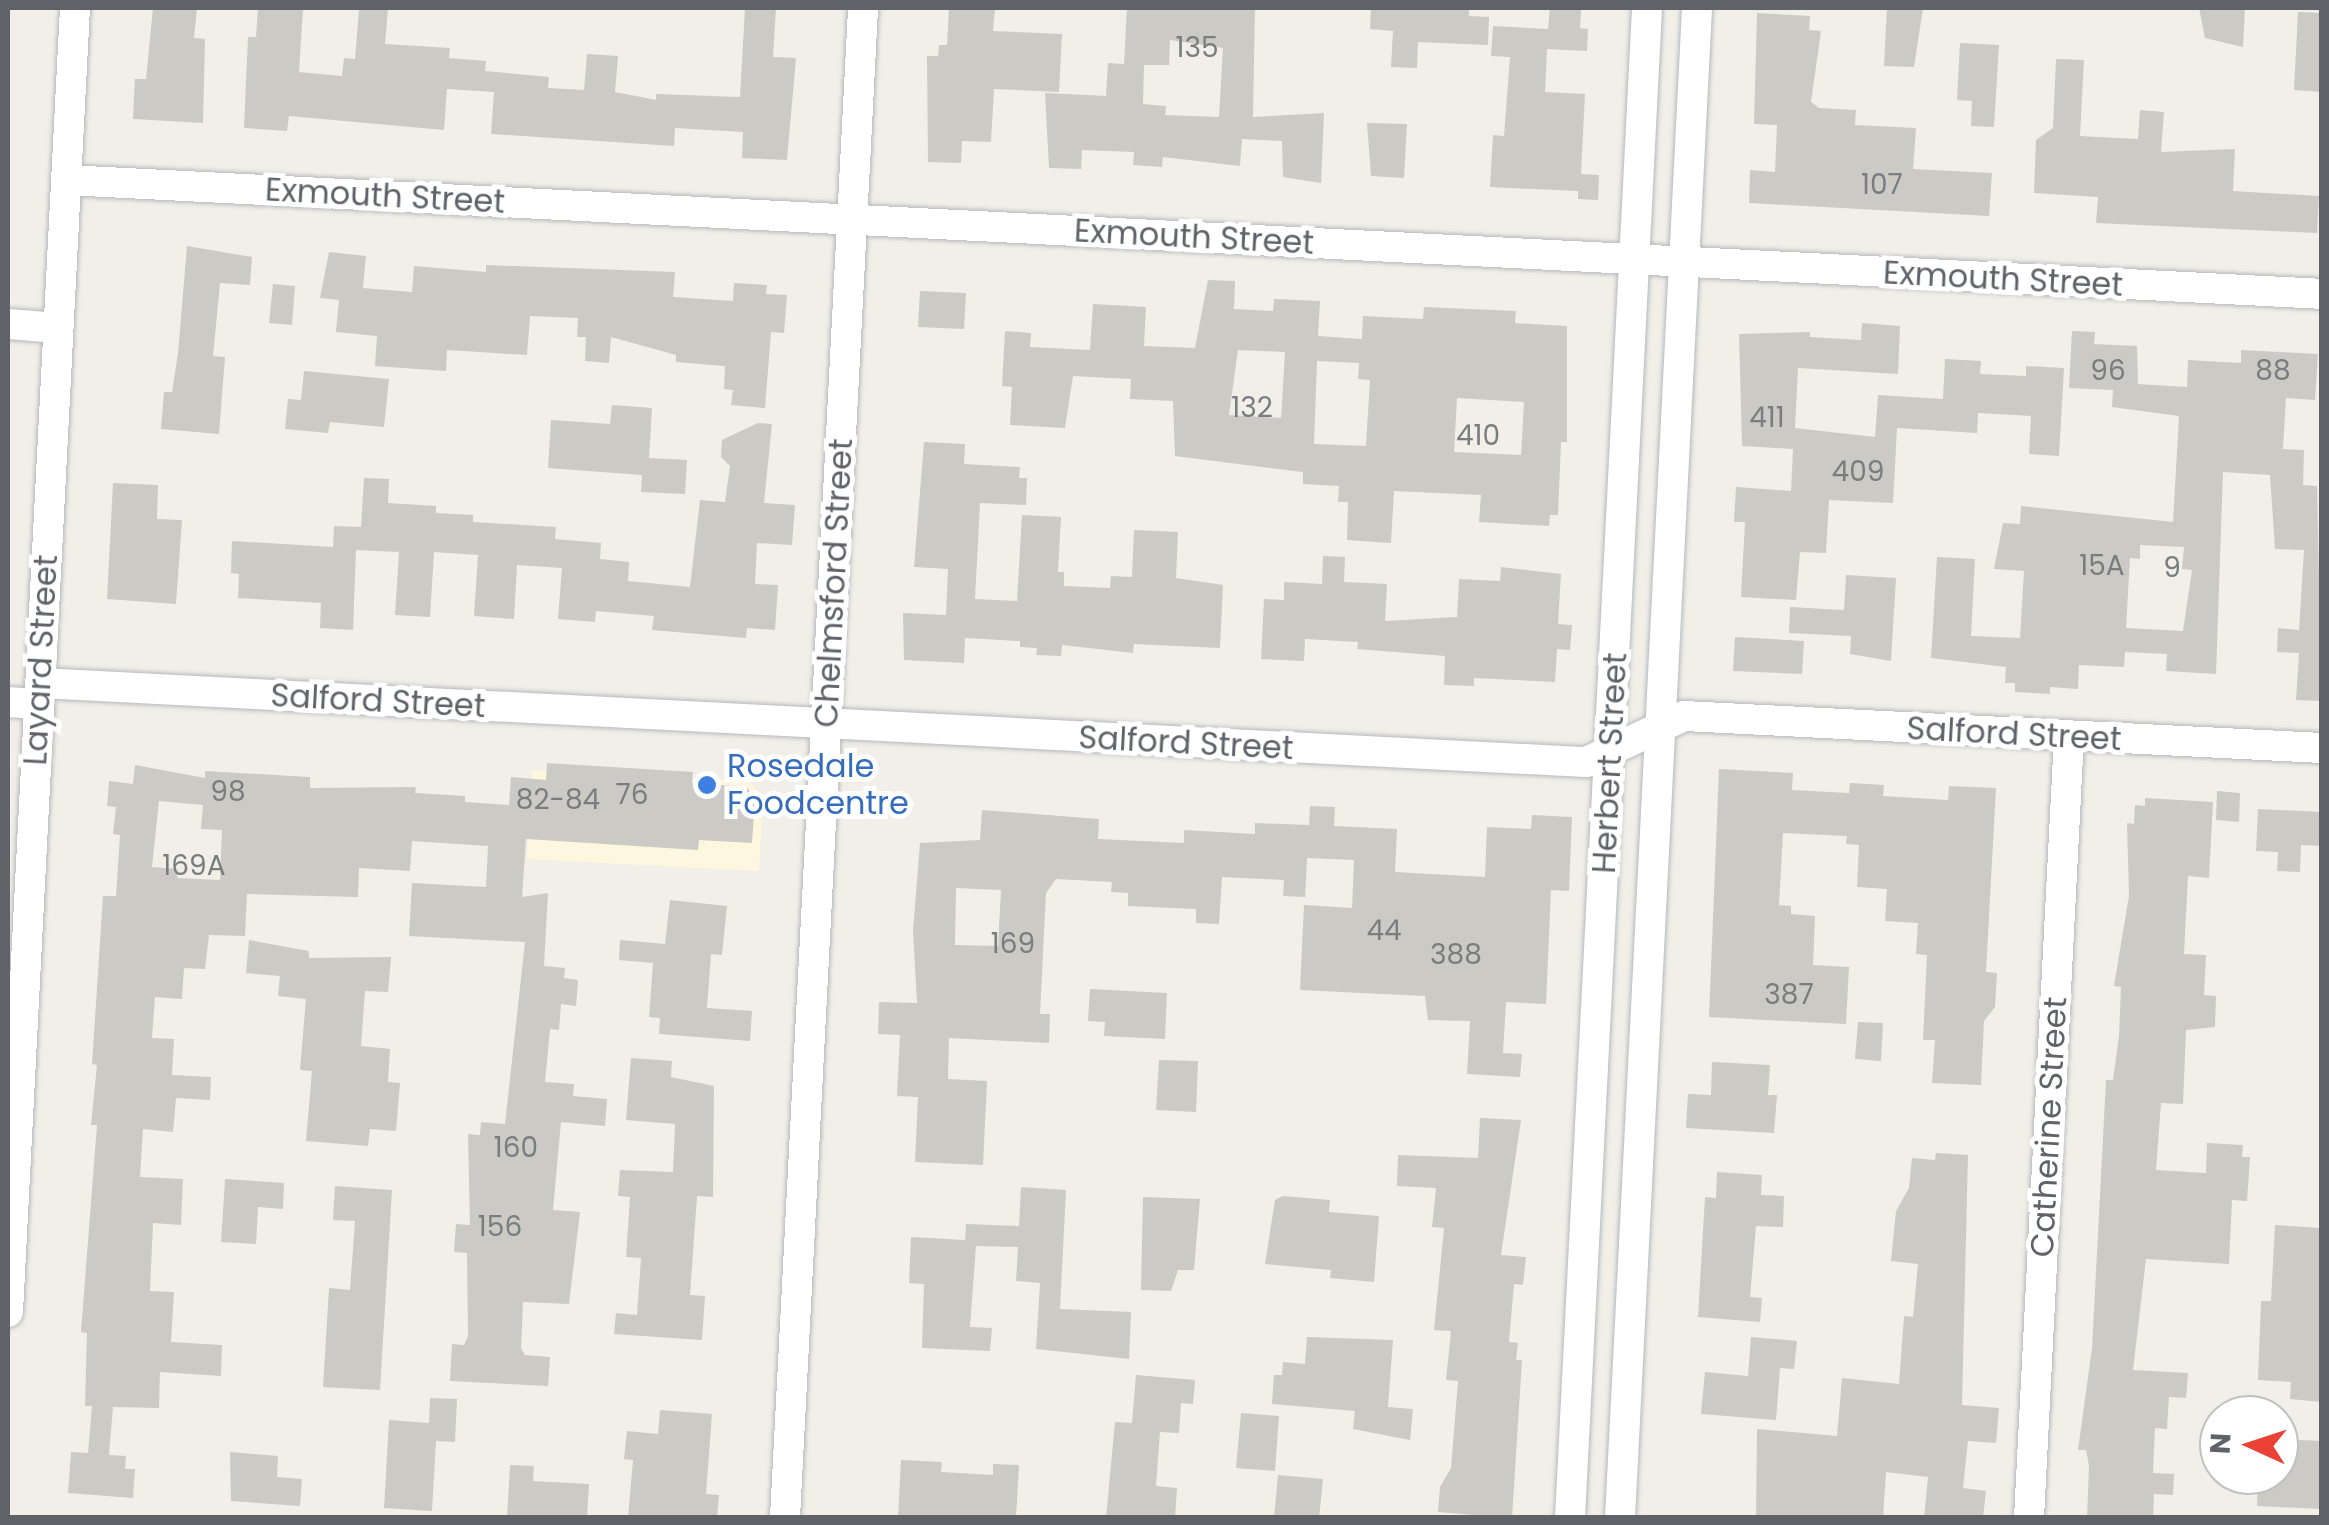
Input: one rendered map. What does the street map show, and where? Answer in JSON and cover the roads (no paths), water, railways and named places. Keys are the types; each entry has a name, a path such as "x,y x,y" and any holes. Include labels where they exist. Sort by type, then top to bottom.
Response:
{"street":[{"name":"Layard Street","path":"8,1312 75,8"},
{"name":"Chelmsford Street","path":"786,1518 863,8"},
{"name":"Herbert Street","path":"1570,1518 1648,8"},
{"name":"Herbert Street","path":"1620,1518 1697,8"},
{"name":"Exmouth Street","path":"66,180 2322,294"},
{"path":"8,324 58,328"},
{"name":"Salford Street","path":"8,702 40,693 1586,762 1610,756 1660,725 1684,716 2322,748"},
{"name":"Catherine Street","path":"2029,1518 2068,737"},
{"path":"1577,1389 1626,1391"}],"place":[{"name":"Rosedale Foodcentre","path":"707,785"}]}
